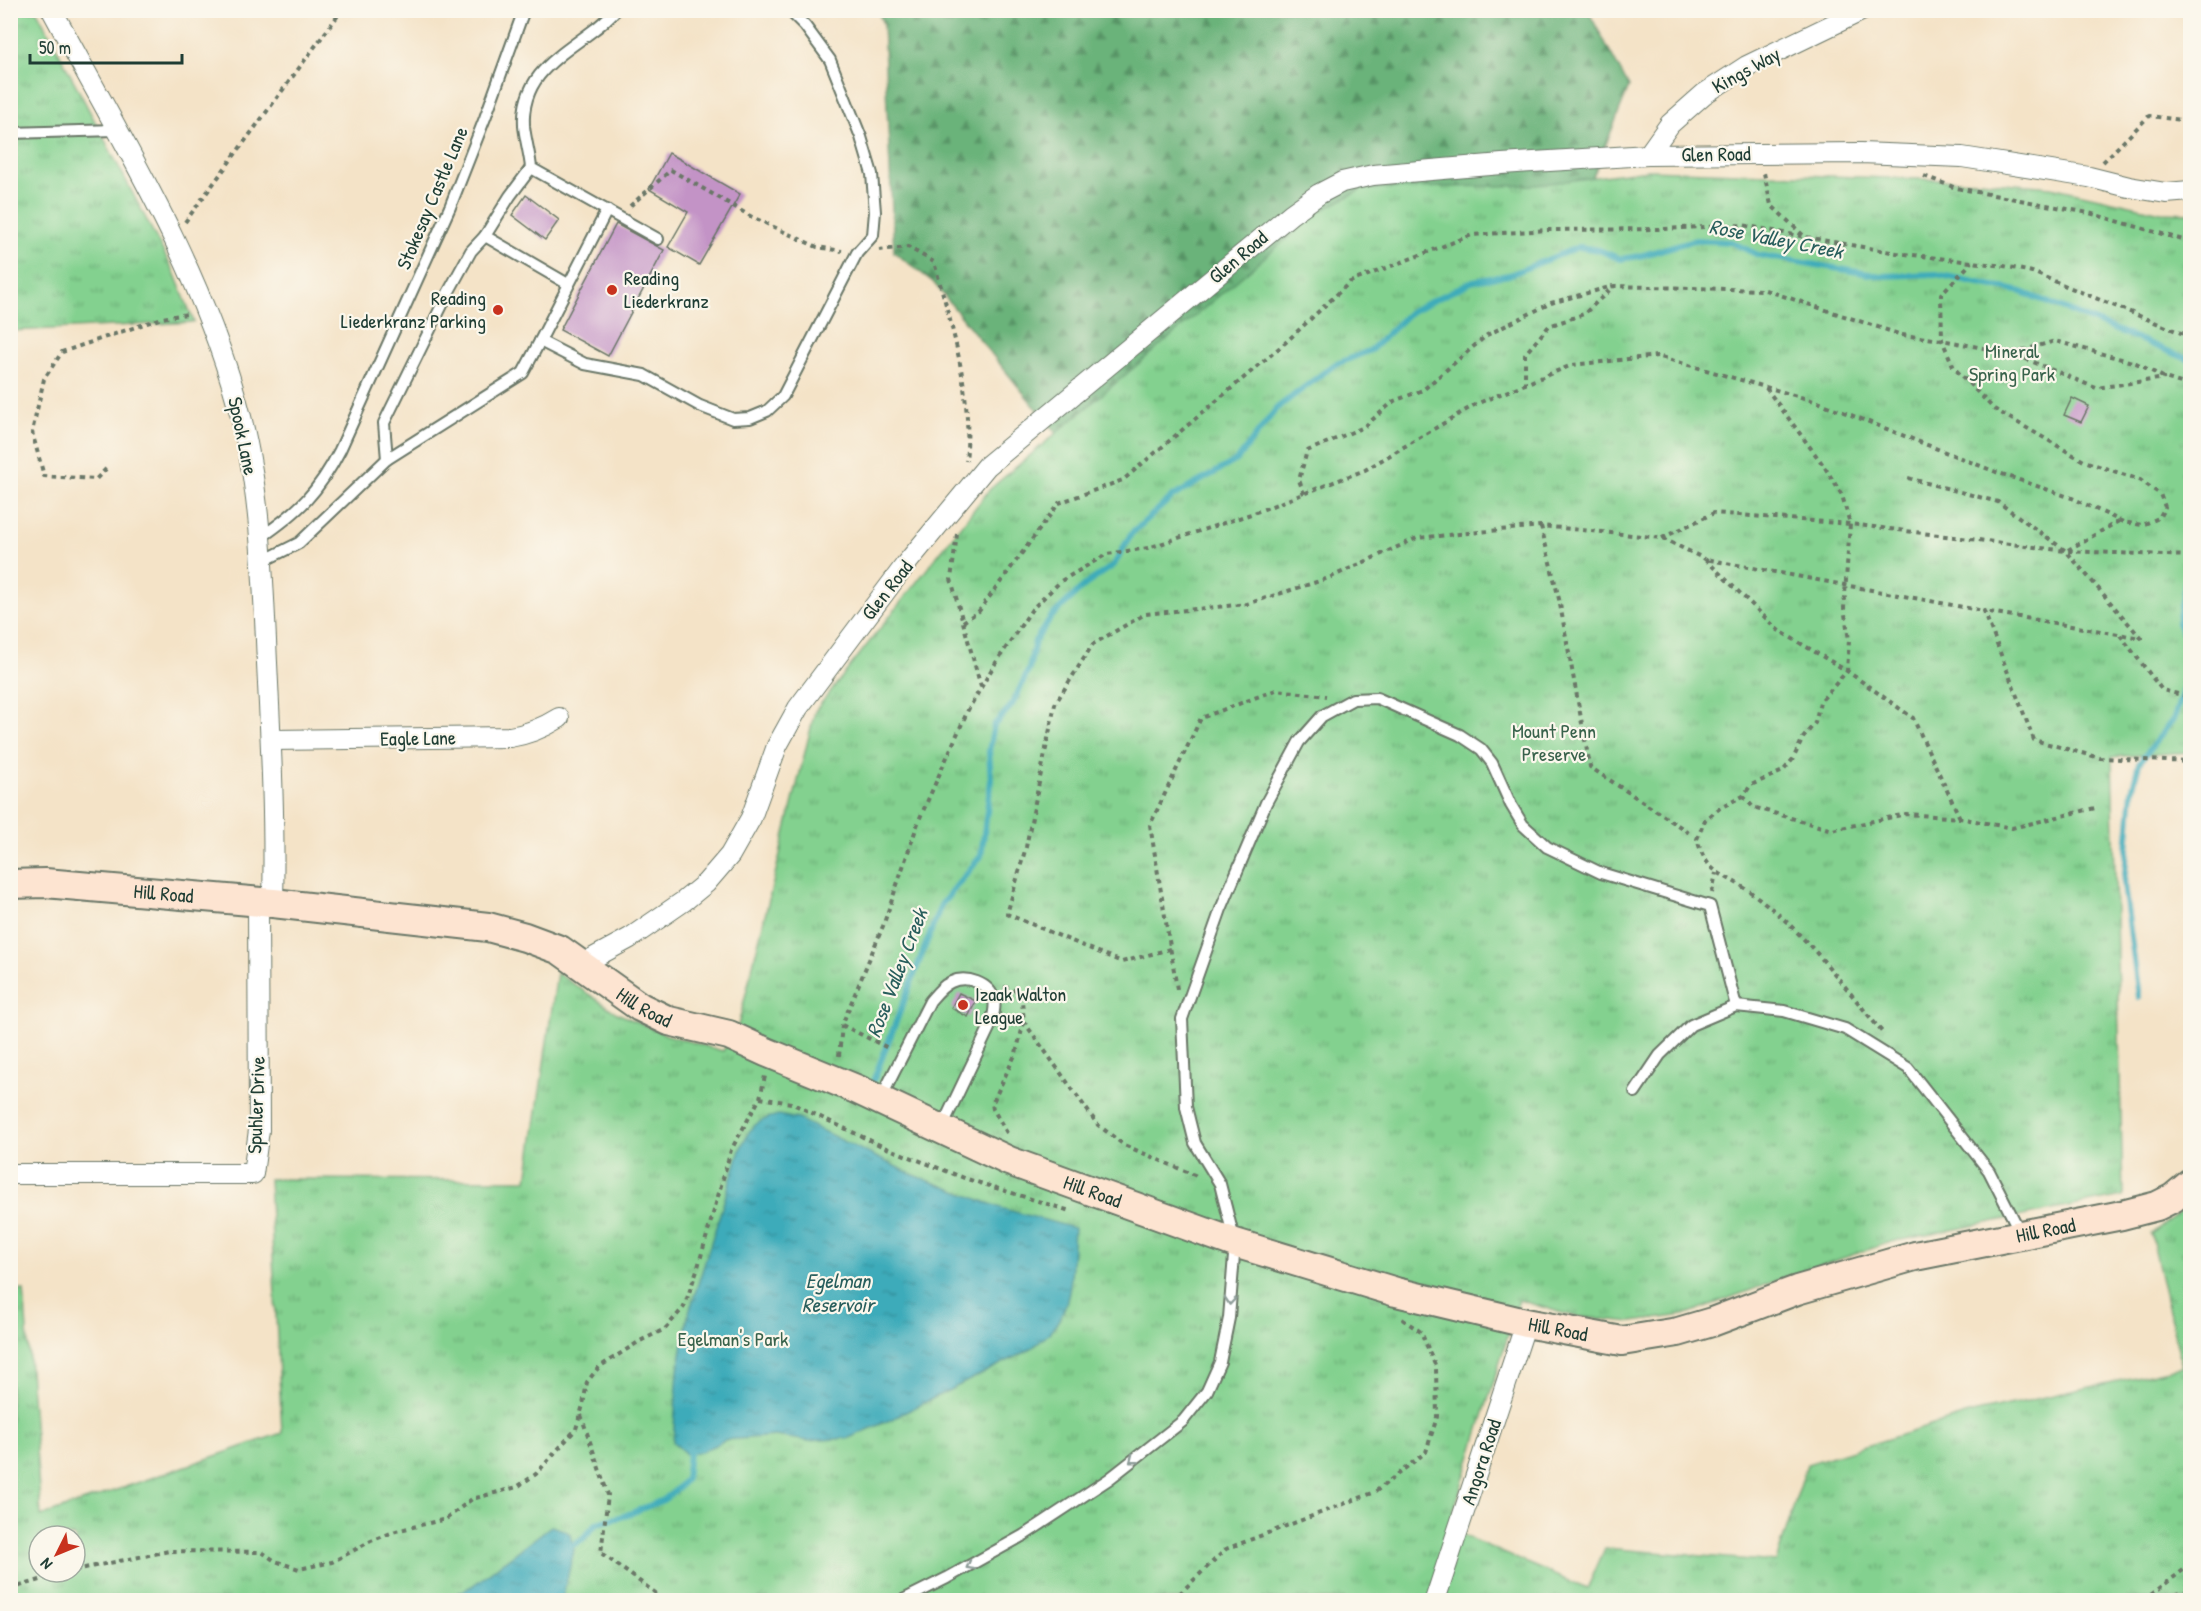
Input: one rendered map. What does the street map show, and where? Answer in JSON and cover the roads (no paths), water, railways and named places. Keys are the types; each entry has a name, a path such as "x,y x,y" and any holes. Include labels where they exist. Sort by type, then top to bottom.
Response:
{"street":[{"name":"Spook Lane","path":"52,10 174,237 205,311 237,402 257,506 272,740 274,811 266,903"},
{"name":"Kings Way","path":"1648,155 1670,124 1704,94 1747,66 1863,10"},
{"name":"Glen Road","path":"582,964 630,938 684,901 706,883 730,855 751,818 777,746 798,708 906,564 987,466 1291,214 1319,194 1341,183 1372,175 1648,155 1861,153 1962,157 2089,177 2166,193 2190,191"},
{"name":"Eagle Lane","path":"272,740 510,737 527,735 559,718"},
{"name":"Hill Road","path":"10,884 45,883 266,903 488,927 525,937 560,950 640,1007 669,1021 729,1035 837,1080 1009,1161 1235,1243 1405,1294 1526,1323 1622,1341 1659,1336 1712,1322 1797,1290 1915,1256 2157,1206 2173,1198 2190,1184"},
{"name":"Spuhler Drive","path":"10,1174 253,1174 259,1130 266,903"},
{"name":"Angora Road","path":"1434,1599 1526,1323"}],"lane":[{"name":"Stokesay Castle Lane","path":"260,538 292,516 315,492 328,474 450,207 524,10"},
{"path":"387,459 384,423 448,293 471,251 485,236 531,168 524,128 526,105 534,83 547,65 568,47 596,29 616,10"},
{"path":"540,340 585,364 644,375 700,406 733,419 750,418 767,411 783,396 857,253 873,235 875,212 872,174 857,128 830,60 805,26 789,10"},
{"path":"10,133 116,130"},
{"path":"531,168 658,238"},
{"path":"261,562 299,543 387,459 523,373 607,210"},
{"path":"485,236 568,284"},
{"path":"903,1600 1024,1535 1109,1479 1183,1421 1207,1391 1220,1362 1229,1318 1235,1243 1220,1184 1195,1143 1186,1107 1182,1019 1221,909 1266,802 1299,742 1322,716 1353,699 1377,698 1460,735 1480,749 1492,763 1523,825 1547,847 1601,873 1710,906 1736,1006"},
{"path":"880,1101 930,1001 941,988 952,981 962,979 974,981 983,986 994,998 995,1009 991,1024 941,1130"},
{"path":"1635,1092 1660,1055 1691,1025 1736,1006 1784,1011 1845,1029 1908,1068 1989,1171 2021,1234"}],"water":[{"name":"Egelman Reservoir","path":"778,1115 798,1119 911,1174 1004,1209 1074,1228 1068,1297 1055,1326 1027,1351 890,1420 849,1438 808,1441 775,1436 725,1440 701,1452 686,1454 673,1442 678,1370 688,1316 743,1142 753,1126"},
{"path":"551,1526 570,1534 574,1550 562,1600 445,1600 472,1586"}],"waterway":[{"name":"Rose Valley Creek","path":"872,1084 941,905 981,856 991,781 989,751 994,725 1012,705 1029,669 1035,641 1051,617 1085,585 1114,565 1131,534 1172,497 1237,460 1277,408 1334,365 1371,350 1410,312 1473,281 1509,275 1579,247 1599,250 1620,259 1640,256 1694,240 1731,242 1758,255 1881,276 1936,274 2022,292 2190,360"},
{"path":"2190,577 2186,580 2178,623 2190,646"},
{"path":"2139,997 2124,885 2132,791 2139,763 2174,718 2190,669"},
{"path":"566,1549 582,1540 597,1523 624,1516 651,1505 675,1491 686,1479 690,1445"}],"place":[{"name":"Reading Liederkranz","path":"612,290"},
{"name":"Reading Liederkranz Parking","path":"498,310"},
{"name":"Izaak Walton League","path":"963,1005"}],"park label":[{"name":"Mineral Spring Park","path":"2012,362"},
{"name":"Mount Penn Preserve","path":"1554,742"},
{"name":"Egelman's Park","path":"733,1339"}]}
